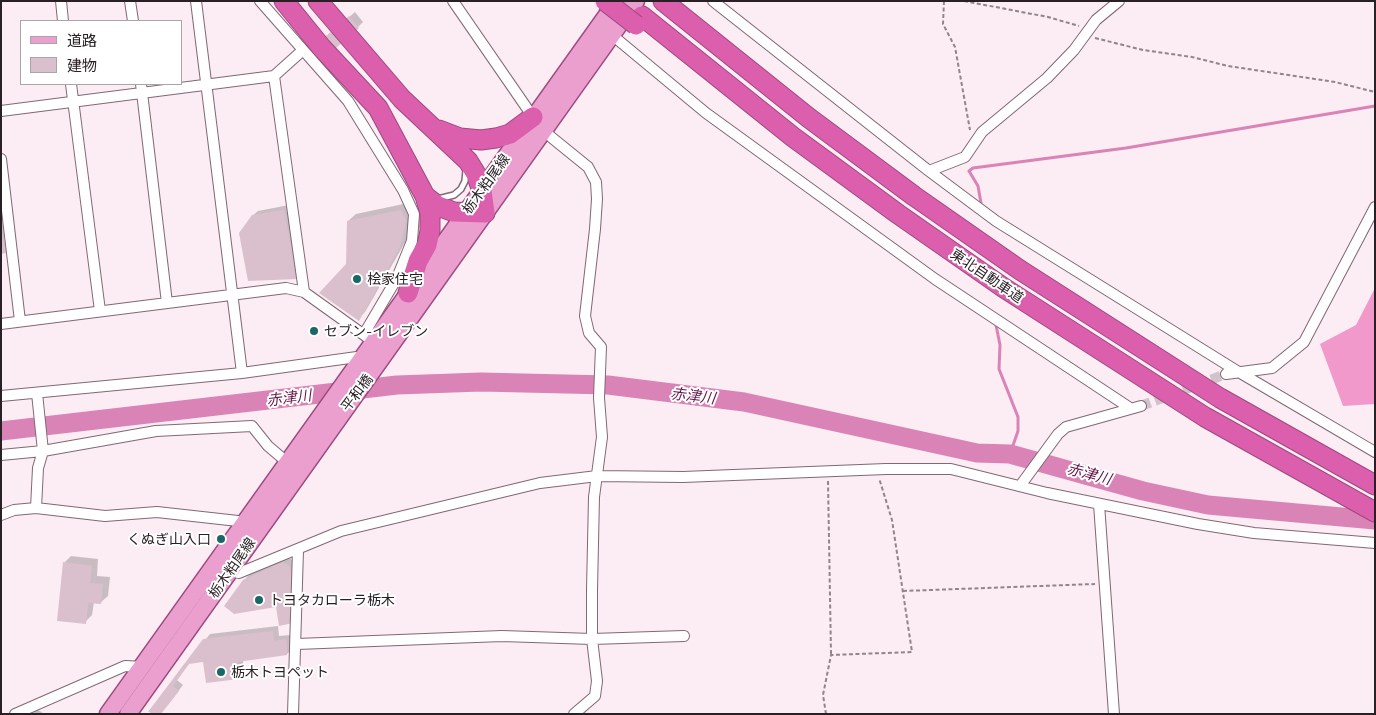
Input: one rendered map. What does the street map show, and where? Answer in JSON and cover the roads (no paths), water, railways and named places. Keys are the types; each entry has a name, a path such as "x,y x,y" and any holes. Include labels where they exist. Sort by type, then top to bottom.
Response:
{"highway":[{"path":"284,1 322,48 378,108 425,196 430,212 430,232 427,245 418,260 408,294"},
{"path":"318,1 402,99 459,153 476,174 482,191 485,213 454,212 438,206 425,196"},
{"path":"606,1 638,14"},
{"name":"東北自動車道","path":"625,1 638,14 698,62 898,214 1004,288 1182,402 1287,465 1375,512"},
{"name":"東北自動車道","path":"663,1 809,118 914,196 1020,270 1220,398 1375,485"},
{"path":"433,128 460,138 481,140 510,134 539,123"}],"main road":[{"name":"栃木粕尾線","path":"383,358 485,213 539,123 617,1"},
{"name":"栃木粕尾線","path":"360,361 368,338 408,294 482,191 612,35 638,14"},
{"name":"平和橋","path":"335,422 383,358"},
{"name":"平和橋","path":"316,424 360,361"},
{"name":"栃木粕尾線","path":"108,714 149,670 222,568 335,422"},
{"name":"栃木粕尾線","path":"222,568 246,522 316,424"},
{"name":"栃木粕尾線","path":"128,714 149,670"}],"street":[{"path":"61,1 63,20"},
{"path":"130,1 133,20"},
{"path":"196,1 234,295 242,372"},
{"path":"260,1 348,101 403,190 414,214 412,240 397,278 368,338"},
{"path":"453,1 539,123 588,167 596,182 595,229 585,316 588,333 601,347 599,398 602,437 594,497 592,639 597,681 596,696 574,714"},
{"path":"714,1 929,171 996,221 1237,371 1375,452"},
{"path":"929,171 965,158 982,132 1047,78 1074,50 1089,28 1119,1"},
{"path":"612,35 706,113 934,279 1130,408"},
{"path":"1,111 73,102 141,88 206,84 274,76 303,50"},
{"path":"274,76 304,292"},
{"path":"71,85 100,311"},
{"path":"141,88 166,303"},
{"path":"1,159 20,321"},
{"path":"1226,374 1237,371 1272,368 1304,342 1375,207"},
{"path":"1,324 286,288 304,292 368,338 383,358"},
{"path":"1,396 38,397 242,372 360,361"},
{"path":"36,508 38,468 42,446 38,397"},
{"path":"1020,486 1058,434 1066,427 1141,406"},
{"path":"1,455 42,446 156,431 252,426 268,446 288,463"},
{"path":"222,568 239,573 341,531 540,483 597,476 683,477 876,469 951,469 1099,504 1198,524 1254,532 1375,543"},
{"path":"1099,504 1114,714"},
{"path":"1,515 14,510 36,508 105,516 157,512 246,522"},
{"path":"293,714 297,644 298,550"},
{"path":"297,644 502,636 592,639 684,636"},
{"path":"15,714 125,666 149,670"}],"lane":[{"path":"425,196 445,198 461,189 465,181 466,169 459,153"}],"waterway":[{"path":"981,203 978,186 969,171 973,168 1126,148 1375,106"},
{"path":"996,325 1000,345 999,369 1018,417 1018,431 1010,454"},
{"name":"赤津川","path":"1,431 397,385 481,382 608,385 744,402 977,453 1010,454 1143,491 1208,505 1375,520"}],"tunnel":[{"path":"1141,406 1226,374"}],"place":[{"name":"桧家住宅","path":"357,279"},
{"name":"セブン-イレブン","path":"314,331"},
{"name":"くぬぎ山入口","path":"221,539"},
{"name":"トヨタカローラ栃木","path":"259,600"},
{"name":"栃木トヨペット","path":"221,672"}]}
